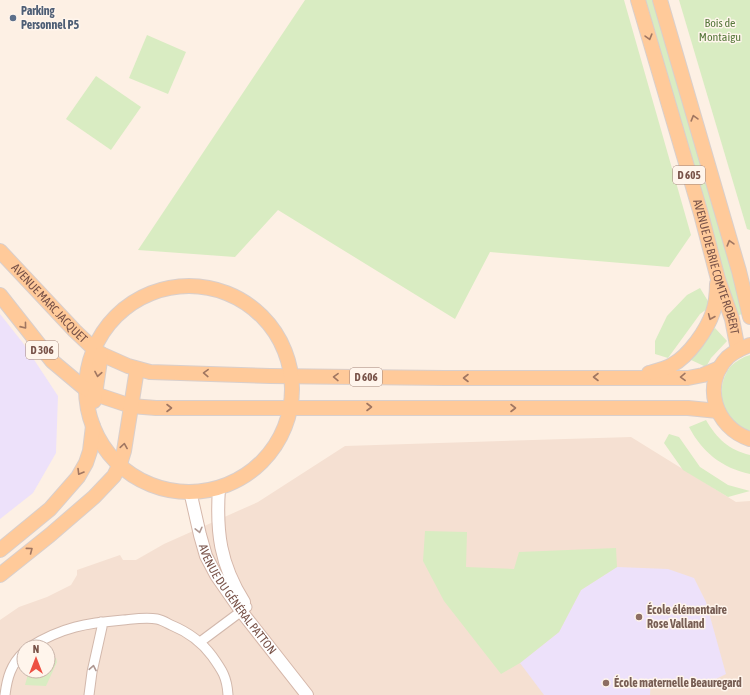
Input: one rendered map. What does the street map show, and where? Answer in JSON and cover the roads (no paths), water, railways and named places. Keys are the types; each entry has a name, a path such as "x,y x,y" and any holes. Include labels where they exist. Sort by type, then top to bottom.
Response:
{"main road":[{"name":"AVENUE DE BRIE COMTE ROBERT","path":"638,0 701,214 718,279 744,348"},
{"name":"AVENUE DE BRIE COMTE ROBERT","path":"660,0 739,271 750,317"},
{"name":"AVENUE MARC JACQUET","path":"0,251 75,331 101,354"},
{"path":"635,377 672,366 685,355 704,331 709,321 716,300 718,279"},
{"path":"179,287 205,288 218,290 241,300 252,308 270,326 278,336 286,354 291,373 292,398 290,411 284,429 267,457 247,474 219,488 190,492 174,491 137,478 117,462 101,442 89,412 86,393 89,367 92,355 104,332 112,321 131,304 166,289 179,287"},
{"name":"D 306","path":"0,295 52,361 83,387 94,394"},
{"path":"744,348 728,357 720,368 715,382 714,399 718,411 729,428 750,439"},
{"path":"0,550 50,509 78,477 86,463 90,451 94,422 94,394 101,354"},
{"name":"D 606","path":"101,354 137,369 162,373 270,376 688,378 702,375 720,368"},
{"path":"0,575 94,497 114,476 124,451 137,369"},
{"path":"94,394 130,406 156,408 688,408 718,411"},
{"name":"AVENUE DU GÉNÉRAL PATTON","path":"219,488 217,516 219,538 224,562 244,609 307,695"},
{"name":"AVENUE DU GÉNÉRAL PATTON","path":"190,492 206,556 216,575 312,695"}],"street":[{"path":"200,642 244,609"},
{"path":"46,639 65,629 101,622 142,618 157,619 188,633 200,642 222,671 227,685 228,695"},
{"path":"89,695 92,672 102,627 101,622"},
{"path":"5,695 9,674 12,666 16,661"}],"place":[{"name":"Parking Personnel P5","path":"13,18"},
{"name":"École élémentaire Rose Valland","path":"639,617"},
{"name":"École maternelle Beauregard","path":"606,683"}],"park label":[{"name":"Bois de Montaigu","path":"720,30"}]}
